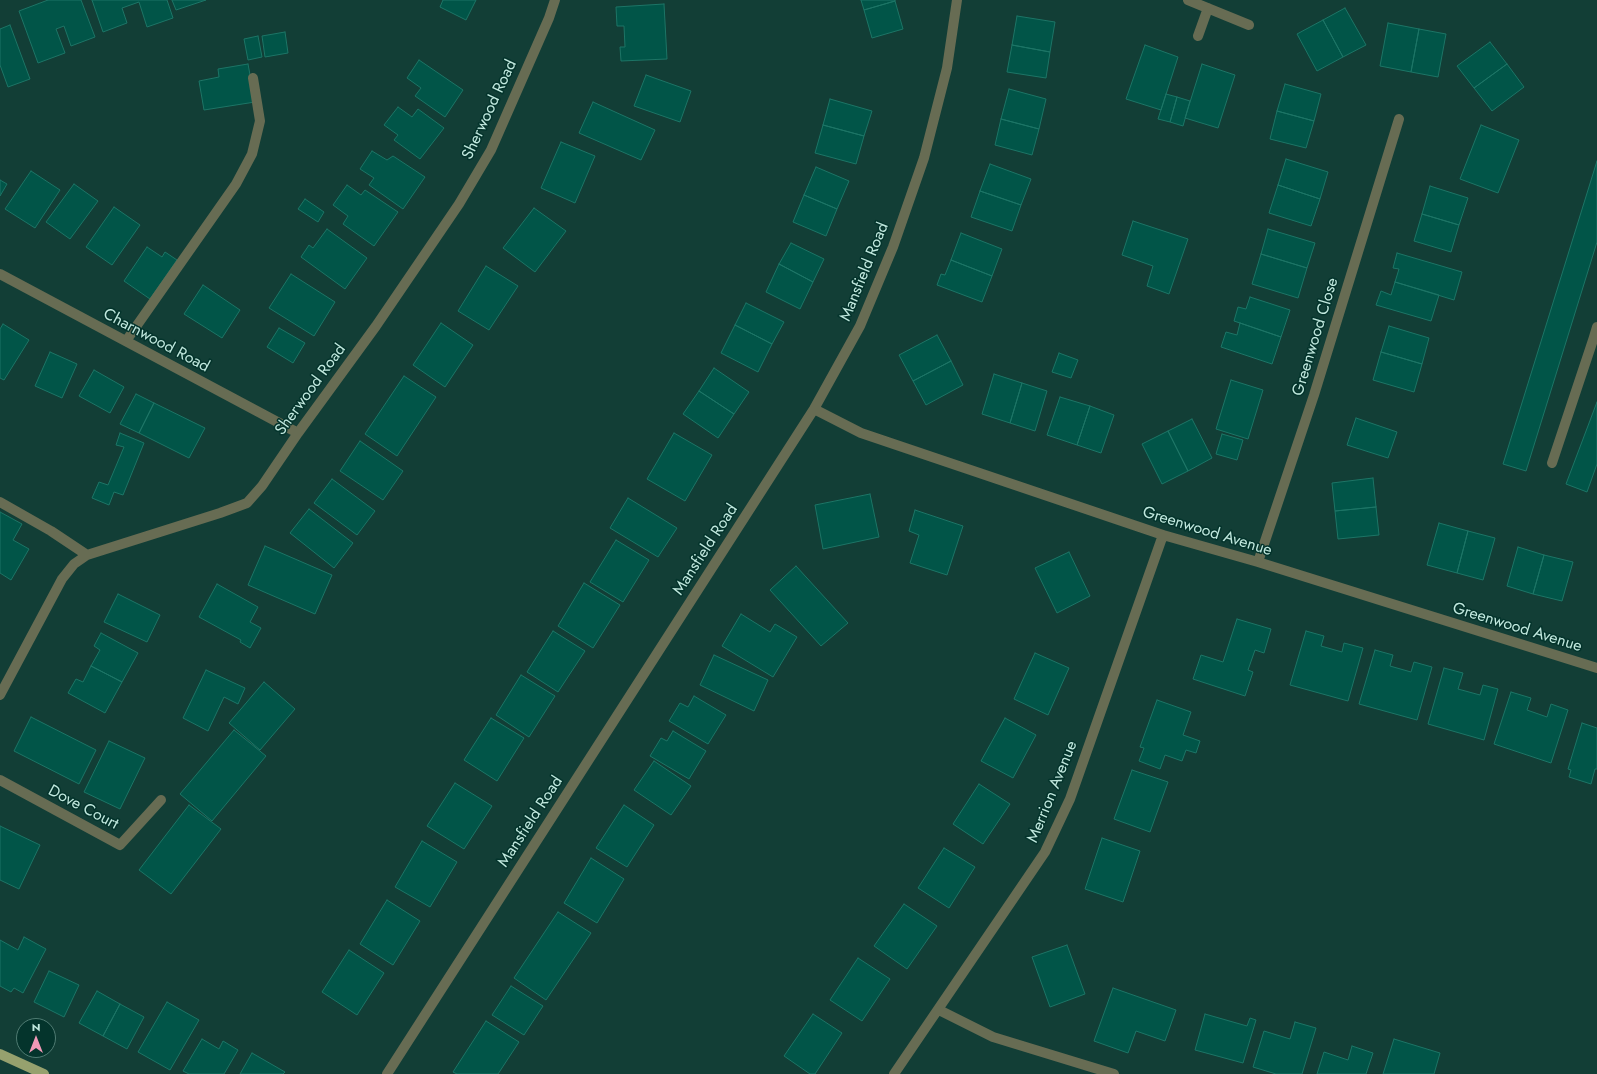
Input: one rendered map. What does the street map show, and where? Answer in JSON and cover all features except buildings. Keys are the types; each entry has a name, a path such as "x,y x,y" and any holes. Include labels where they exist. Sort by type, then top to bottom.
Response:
{"main road":[{"path":"0,1054 44,1074"}],"street":[{"name":"Sherwood Road","path":"0,695 62,579 74,564 87,556 247,503 262,486 459,204 491,150 549,18 555,0"},
{"name":"Mansfield Road","path":"387,1074 814,409 860,326 893,247 924,158 947,68 958,0"},
{"path":"1188,0 1249,25"},
{"path":"1198,36 1208,8"},
{"path":"126,342 236,184 252,154 260,121 253,78"},
{"name":"Greenwood Close","path":"1258,562 1314,395 1399,119"},
{"name":"Charnwood Road","path":"0,274 298,433"},
{"path":"1552,463 1596,334"},
{"name":"Greenwood Avenue","path":"814,409 861,433 1163,535 1258,562 1597,668"},
{"path":"0,502 51,531 87,556"},
{"name":"Merrion Avenue","path":"894,1074 939,1010 1045,852 1070,799 1163,535"},
{"name":"Dove Court","path":"0,780 120,845 161,800"},
{"path":"939,1010 993,1037 1114,1074"}]}
